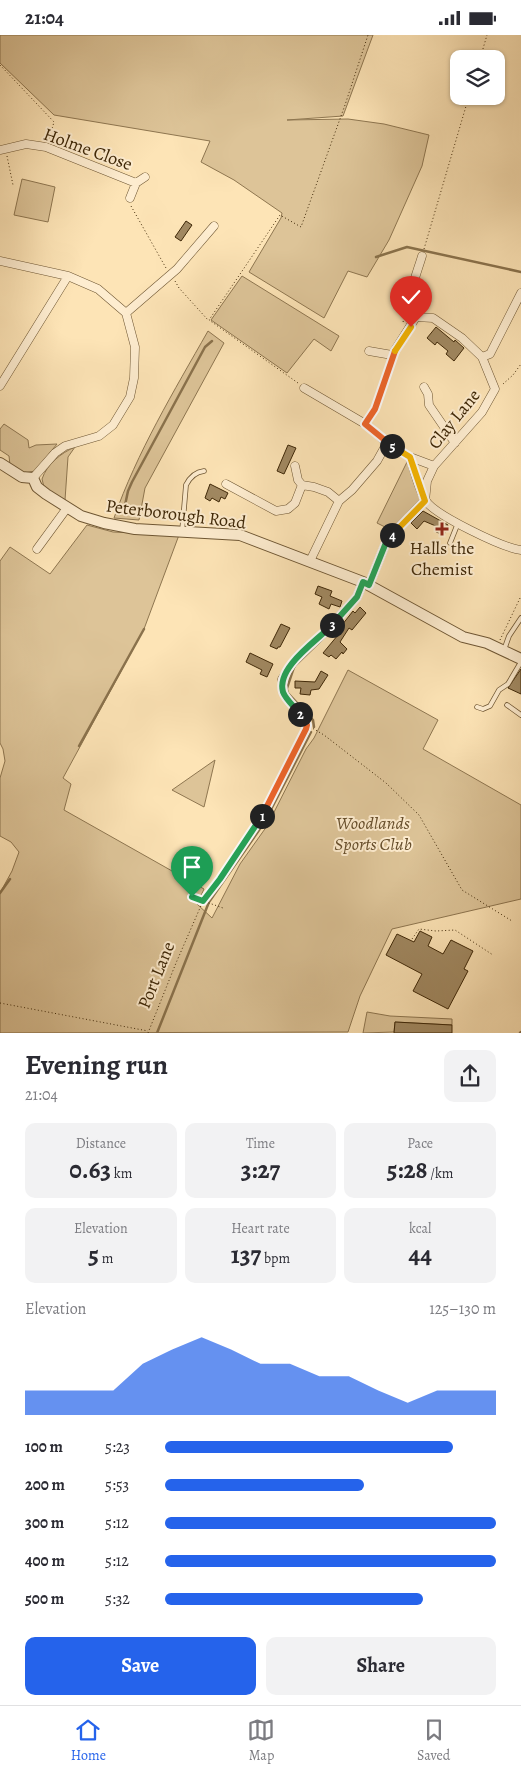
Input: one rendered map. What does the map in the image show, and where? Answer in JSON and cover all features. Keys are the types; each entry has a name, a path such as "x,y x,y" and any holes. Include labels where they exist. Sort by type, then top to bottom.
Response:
{"street":[{"name":"Holme Close","path":"2,149 26,144 46,147 136,183"},
{"path":"130,198 136,183 145,177"},
{"path":"126,313 171,275 214,226"},
{"path":"416,317 412,311 410,301 422,256"},
{"path":"0,261 68,276 98,289 126,313 133,338 135,361 130,397 113,425 99,437 72,443 55,453 32,478"},
{"path":"0,386 68,276"},
{"path":"482,357 490,353 521,293"},
{"path":"416,317 432,317 462,338 482,357 496,389"},
{"path":"369,351 392,355 416,317"},
{"path":"304,387 365,424 387,443 410,457 434,467"},
{"path":"424,387 428,394 431,410 455,443"},
{"name":"Clay Lane","path":"425,501 427,481 434,467 482,412 496,389"},
{"path":"310,561 339,501 352,490 377,461 387,443"},
{"path":"410,457 425,501 434,509 458,523 512,549 521,550"},
{"name":"Peterborough Road","path":"0,463 22,477 32,478 37,487 82,516 104,523 135,529 240,535 366,583 463,637 500,648 521,660"},
{"path":"295,467 298,479 302,485 328,492 339,501"},
{"path":"226,485 276,511 288,509 295,503 302,485"},
{"path":"284,692 282,679 293,663 357,597 394,532 425,501"},
{"path":"37,549 67,508"}],"lane":[{"path":"182,532 186,485 194,474 204,471"},
{"path":"450,543 458,523"},
{"path":"500,648 521,618"},
{"path":"477,707 483,709 490,706 499,690 508,684 521,660"},
{"path":"507,705 521,715"}],"path":[{"path":"209,320 280,215 301,227 368,35"},
{"path":"483,50 487,35"},
{"path":"0,65 54,122 46,147"},
{"path":"426,242 466,105"},
{"path":"2,149 13,185"},
{"path":"130,198 130,205 180,289 209,320 304,387"},
{"path":"401,328 410,301"},
{"path":"365,424 375,409 392,355"},
{"name":"Clay Lane","path":"496,389 513,375 521,364"},
{"path":"500,648 521,596"},
{"path":"284,692 304,718 307,725 324,735 386,783 419,815 462,890 512,921"},
{"name":"Port Lane","path":"148,1032 203,901 259,822 307,725"},
{"path":"192,897 224,908"},
{"path":"412,939 419,929 436,931 455,930 494,955"},
{"path":"0,1003 148,1032"}],"green space":[{"path":"0,35 373,35 343,116 287,120 348,119 384,124 429,135 422,166 389,240 367,277 348,271 324,318 249,272 281,218 282,213 234,180 201,162 210,141 54,115 0,63"},
{"path":"22,179 55,187 48,222 14,215"},
{"path":"242,276 339,336 331,351 314,339 287,373 211,320"},
{"path":"208,331 224,343 145,488 139,520 114,518 123,493 145,446 169,399"},
{"path":"4,424 28,440 29,448 36,445 57,444 35,471 24,473 10,465 9,456 0,450 0,429"},
{"path":"75,447 68,457 65,500 44,487 42,479 47,469 55,460"},
{"path":"408,460 421,498 391,530 377,523"},
{"name":"Woodlands Sports Club","path":"87,525 113,532 179,535 144,629 63,778 71,784 64,810 204,889 197,904 212,918 240,864 267,826 348,670 438,720 423,749 521,805 521,899 392,929 360,996 348,1032 0,1033 0,893 12,871 19,852 11,842 0,836 0,778 5,761 0,743 0,561 10,547 50,574"},
{"path":"215,760 204,807 172,790"},
{"path":"367,1012 390,1016 452,1019 452,1025 395,1022 394,1032 363,1033"}],"building":[{"path":"186,221 192,225 181,241 175,237"},
{"path":"436,327 464,348 454,361 446,354 448,351 437,342 435,345 427,338"},
{"path":"288,445 296,448 284,474 277,471"},
{"path":"210,484 228,493 225,499 221,497 219,502 212,498 210,501 205,498"},
{"path":"423,511 448,525 444,535 436,532 438,527 424,521 417,529 411,523"},
{"path":"318,586 332,591 330,596 342,601 340,607 331,604 329,609 319,604 322,597 315,594"},
{"path":"360,607 366,613 352,630 349,628 340,642 347,649 343,654 342,652 336,659 331,655 329,657 323,653 338,635 336,634 353,611 355,613"},
{"path":"281,624 290,628 277,649 270,646"},
{"path":"250,653 273,664 267,677 260,674 262,670 246,662"},
{"path":"521,669 521,694 508,688"},
{"path":"321,671 328,675 319,689 311,690 310,695 300,694 301,688 295,688 295,681 315,682"},
{"path":"420,931 432,937 428,946 443,954 451,940 473,951 464,969 468,971 448,1009 413,991 422,974 386,955 397,934 414,942"},
{"path":"395,1022 452,1025 452,1033 394,1033"}],"waterway":[{"path":"376,257 407,247 521,272"},
{"path":"124,510 132,482 205,347 212,341"},
{"path":"79,746 144,629"},
{"path":"294,667 286,691 313,720 314,727"},
{"path":"157,1033 209,902 264,823 311,732"},
{"path":"0,893 10,879"}],"place":[{"name":"Halls the Chemist","path":"442,529"}],"route":[{"path":"192,897 203,901 259,822 306,729 307,725 304,718 286,698 282,679 300,655 329,628 357,597 363,582 369,585 385,545 394,532 425,501 410,457 387,443 365,424 375,409 392,355 411,327"}]}
